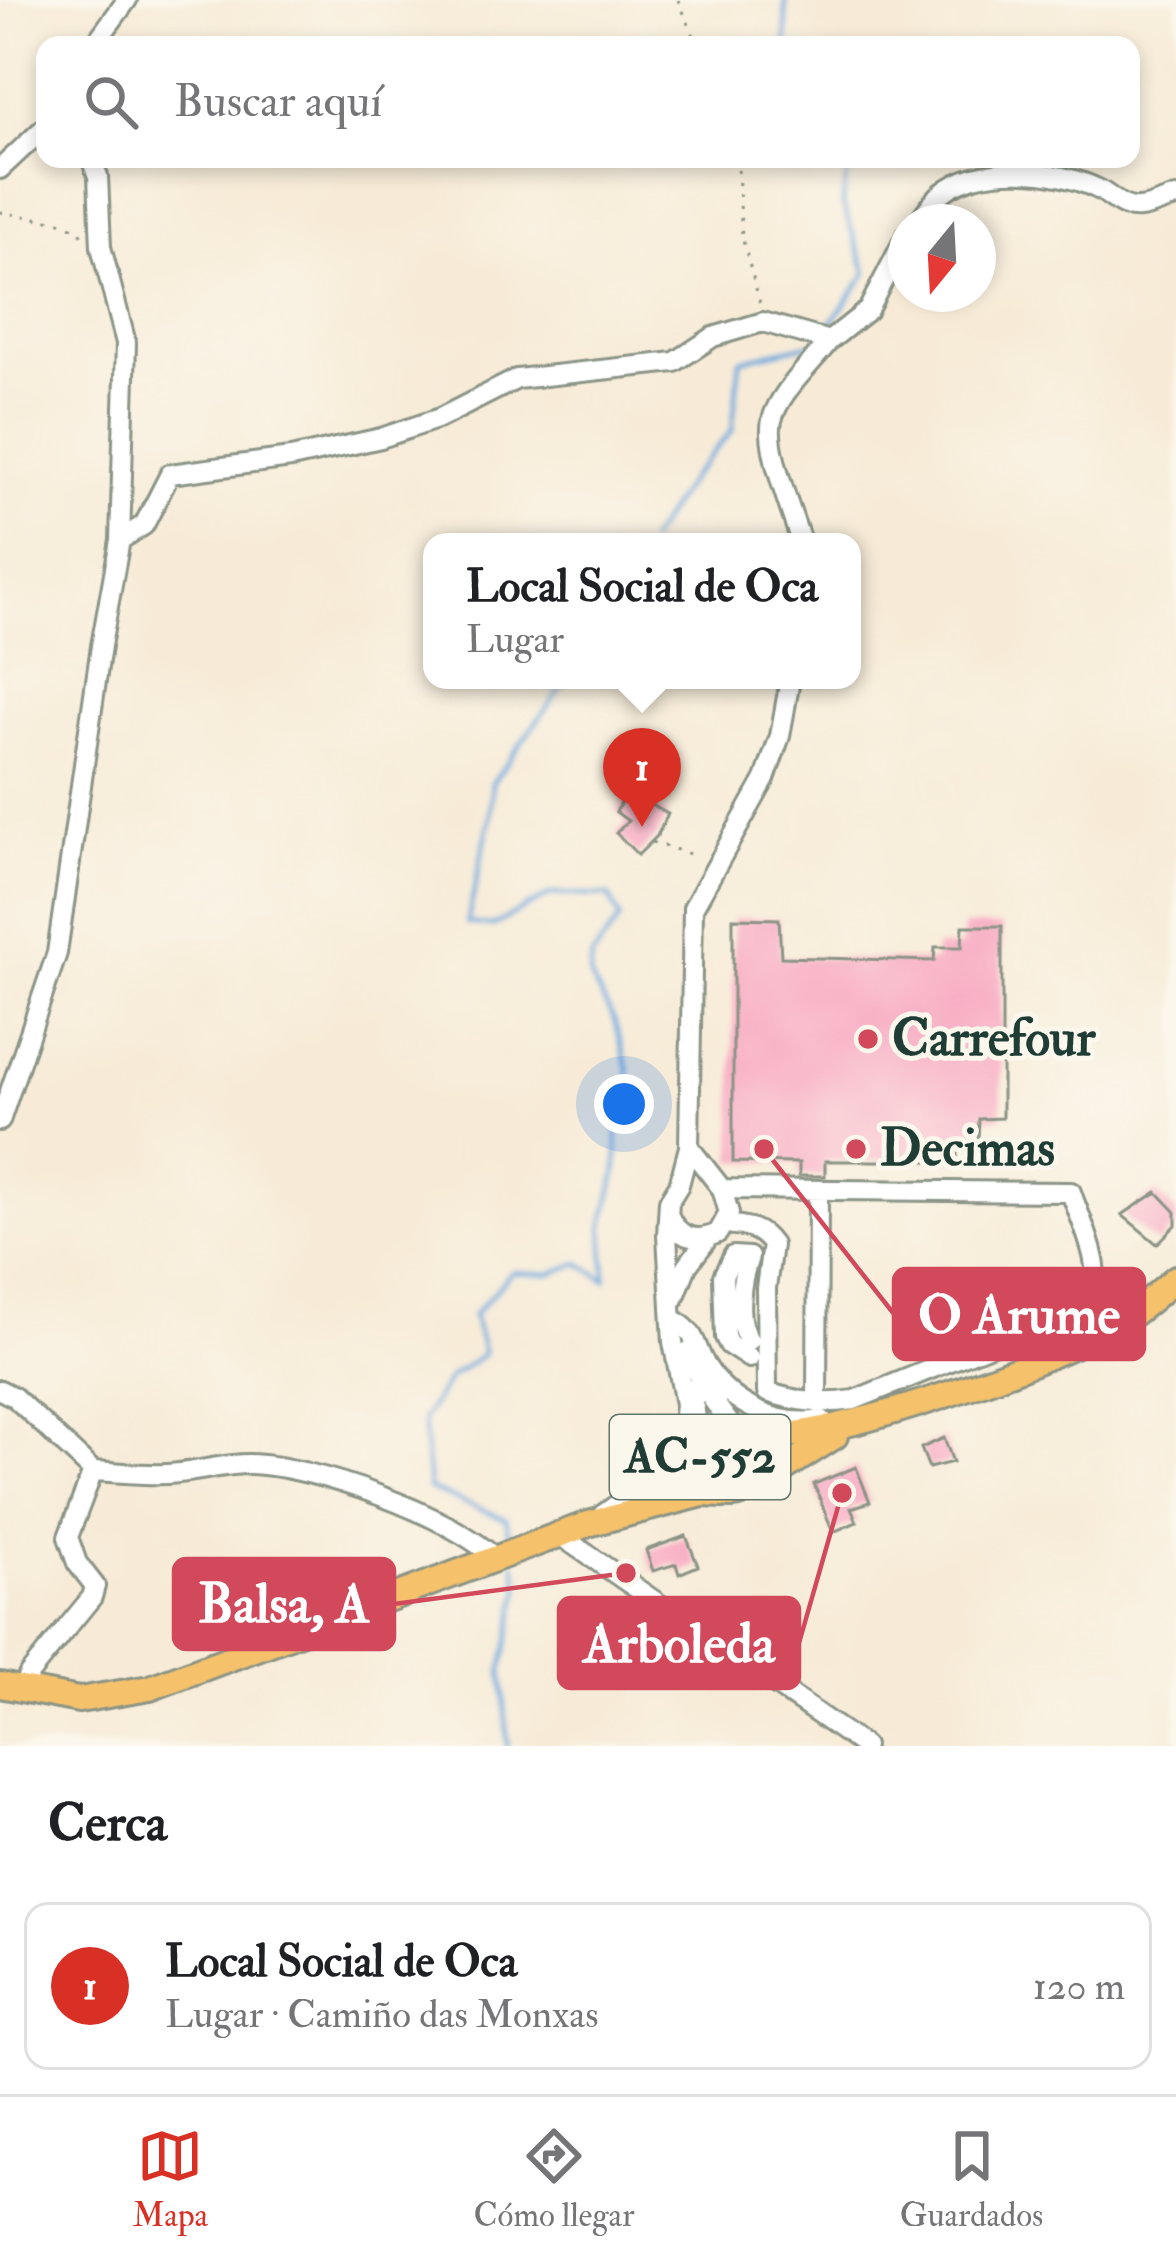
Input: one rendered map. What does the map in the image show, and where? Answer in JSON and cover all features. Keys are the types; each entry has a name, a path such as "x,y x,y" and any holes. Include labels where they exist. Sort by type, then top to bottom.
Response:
{"main road":[{"name":"AC-552","path":"597,1521 700,1461 711,1439 741,1435 767,1439 813,1432 974,1384 1127,1318 1176,1278"},
{"name":"AC-552","path":"11,1687 79,1700 150,1688 597,1521 703,1494 751,1489 818,1444 905,1405"},
{"name":"AC-552","path":"741,1435 760,1451 763,1461 751,1489"},
{"name":"AC-552","path":"700,1461 706,1484 723,1495"}],"street":[{"path":"101,36 128,0"},
{"path":"0,170 36,136"},
{"path":"0,1121 58,953 100,646 120,540 126,343 101,247 95,168"},
{"path":"933,204 943,192 972,180 1046,171 1102,190 1119,205 1138,209 1176,197"},
{"path":"798,533 772,440 772,421 822,340 868,310 888,271"},
{"path":"120,540 144,525 170,474 291,458 382,438 440,418 518,379 675,362 713,337 763,322 822,340"},
{"path":"700,1461 697,1410 667,1264 669,1201 679,1184 688,1148 693,908 765,779 780,736 788,689"},
{"path":"696,856 714,866"},
{"path":"601,1564 597,1521 672,1460 682,1435 685,1404 674,1342 679,1282 708,1238 725,1224 728,1200 688,1148"},
{"path":"679,1184 696,1178 718,1185 818,1192 1071,1192 1095,1264 1096,1288 1079,1310 854,1400 818,1403 766,1392 772,1245 751,1226 725,1224"},
{"path":"818,1192 818,1403"},
{"path":"668,1210 681,1234 708,1238"},
{"path":"749,1349 729,1345 723,1276 733,1256 761,1257 768,1271"},
{"path":"749,1256 749,1349 753,1369 766,1376"},
{"path":"674,1312 692,1331 704,1363 722,1386 743,1405 772,1417 810,1422 905,1405"},
{"path":"674,1312 702,1387 741,1435"},
{"path":"0,1390 14,1397 93,1471 168,1474 244,1464 287,1467 411,1509 480,1544 496,1559"},
{"path":"11,1687 28,1674 92,1597 95,1586 77,1563 68,1537 93,1471"},
{"path":"558,1534 864,1746"}],"path":[{"path":"677,0 694,36"},
{"path":"737,168 742,237 763,322"},
{"path":"0,212 66,223 101,247"},
{"path":"652,842 696,856"}],"building":[{"path":"626,791 668,814 657,836 638,855 616,833 628,821 616,812"},
{"name":"Carrefour","path":"733,918 779,919 781,957 934,961 935,947 962,947 963,926 1002,926 1002,1118 979,1119 978,1143 957,1143 957,1161 825,1161 825,1176 799,1176 799,1163 733,1162"},
{"path":"1157,1192 1176,1212 1176,1225 1157,1244 1122,1215"},
{"path":"944,1438 953,1462 929,1468 921,1448"},
{"path":"856,1467 870,1502 851,1508 857,1522 833,1532 814,1484"},
{"path":"686,1536 698,1566 679,1574 676,1564 653,1571 646,1550"}],"waterway":[{"path":"785,0 787,36"},
{"path":"824,333 867,273 842,203 848,168"},
{"path":"654,533 691,477 732,431 740,360 810,344"},
{"path":"511,1546 506,1519 429,1489 423,1419 450,1377 484,1354 473,1315 512,1272 550,1274 579,1263 606,1280 603,1227 617,1170 618,1126 629,1071 614,1020 590,977 592,957 620,919 609,896 552,894 492,926 467,923 490,819 492,783 560,689"},
{"path":"508,1746 502,1672 520,1589 515,1563"}],"place":[{"name":"Local Social de Oca","path":"642,827"},
{"name":"Carrefour","path":"868,1039"},
{"name":"O Arume","path":"764,1149"},
{"name":"Decimas","path":"856,1149"},
{"name":"Arboleda","path":"842,1493"},
{"name":"Balsa, A","path":"626,1573"}]}
